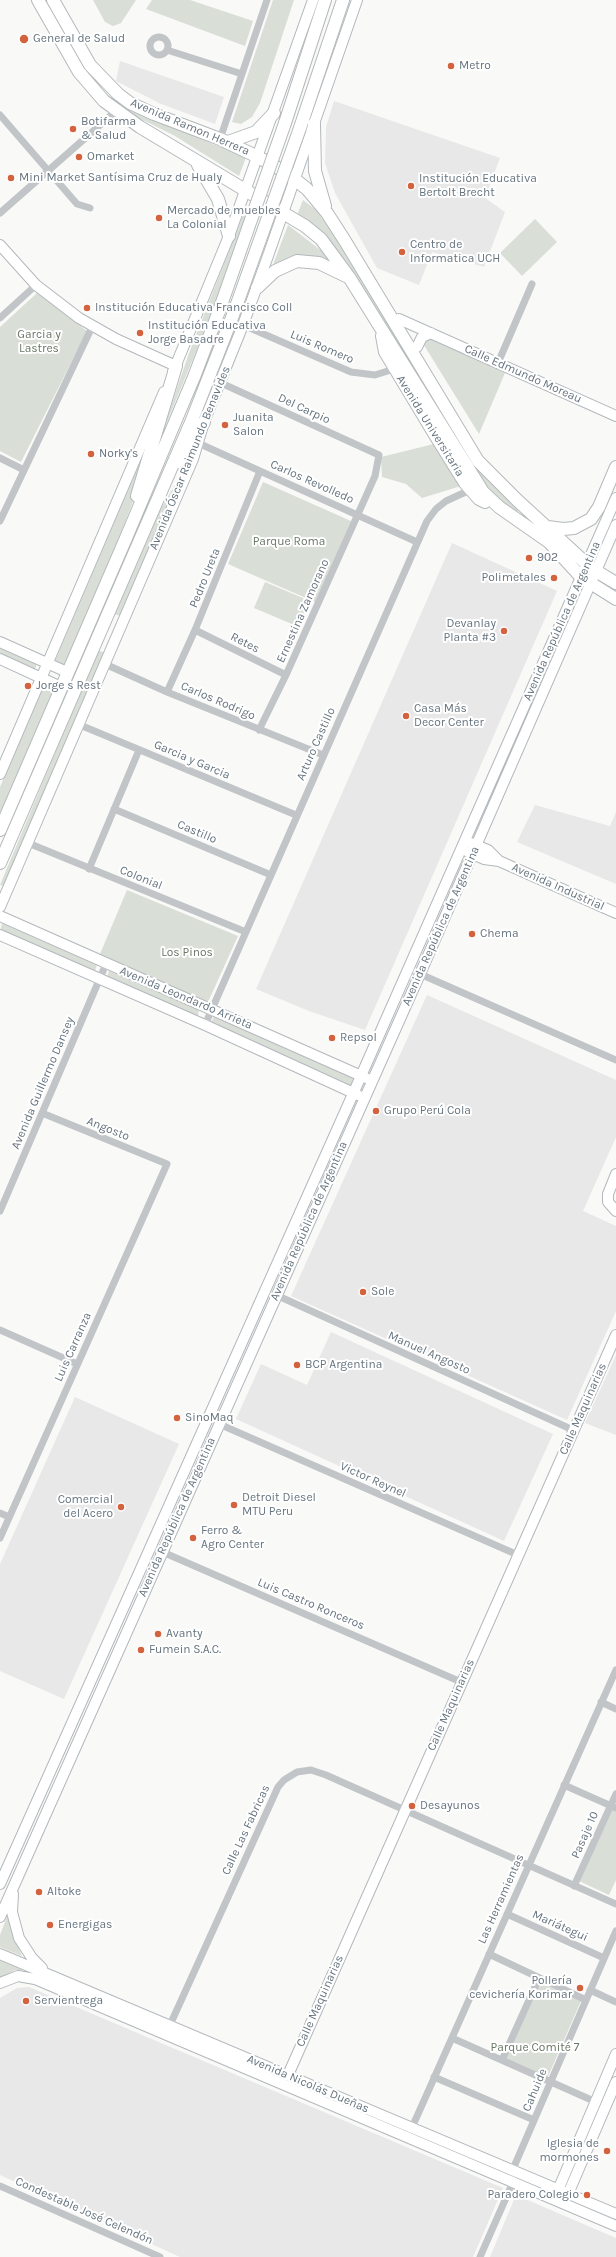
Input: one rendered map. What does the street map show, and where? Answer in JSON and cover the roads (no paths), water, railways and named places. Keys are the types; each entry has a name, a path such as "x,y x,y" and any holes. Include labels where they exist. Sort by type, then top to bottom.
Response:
{"main road":[{"name":"Avenida Ramon Herrera","path":"38,0 79,72 92,88 116,110 196,162 283,212"},
{"name":"Avenida Ramon Herrera","path":"53,0 90,65 118,94 154,114 258,156"},
{"path":"0,774 176,366 228,238 313,0"},
{"path":"0,830 194,377 219,311 325,0"},
{"name":"Avenida Óscar Raimundo Benavides","path":"0,863 144,527 192,420 233,315 300,128 343,0"},
{"name":"Avenida Óscar Raimundo Benavides","path":"0,907 80,725 198,443 204,422 244,325 357,0"},
{"path":"224,141 249,136 272,118"},
{"path":"272,118 277,135 286,141 296,143 309,138"},
{"path":"314,124 315,171 327,213"},
{"name":"Avenida Universitaria","path":"258,156 295,178 327,213 388,309 393,323 478,461 591,568 616,583"},
{"path":"196,162 218,199 228,238"},
{"name":"Avenida Universitaria","path":"283,212 305,226 321,239 349,277 474,480 499,507 549,542 586,580 616,599"},
{"path":"228,238 238,232 253,231 266,240 269,253"},
{"path":"0,245 36,285 92,327 176,366"},
{"path":"257,288 275,271 299,261 322,264 349,277"},
{"name":"Avenida Universitaria","path":"388,309 399,319 417,347 484,456 490,472"},
{"name":"Calle Edmundo Moreau","path":"399,319 616,416"},
{"name":"Avenida Universitaria","path":"380,329 385,352 394,369 470,490 479,499 499,507"},
{"path":"417,347 422,337 431,333"},
{"path":"126,538 136,497 176,366"},
{"path":"144,527 204,422"},
{"path":"548,527 569,528 585,523 612,497 616,467"},
{"name":"Avenida República de Argentina","path":"0,1917 474,850 591,568 612,497"},
{"path":"516,519 526,508"},
{"name":"Avenida República de Argentina","path":"591,568 616,525"},
{"name":"Avenida República de Argentina","path":"0,1884 361,1076 462,844 586,580"},
{"path":"0,642 67,672"},
{"path":"0,659 61,687"},
{"name":"Avenida Industrial","path":"462,844 492,861 499,861 616,913"},
{"name":"Avenida Leondardo Arrieta","path":"0,916 371,1081"},
{"name":"Avenida Leondardo Arrieta","path":"0,935 205,1025 364,1098"},
{"path":"616,1174 608,1194 608,1202 616,1211"},
{"name":"Calle Maquinarias","path":"288,2075 616,1335"},
{"path":"14,1886 12,1912 19,1938 32,1958 52,1975"},
{"name":"Avenida Nicolás Dueñas","path":"0,1954 616,2214"},
{"name":"Avenida Nicolás Dueñas","path":"0,1983 18,1976 35,1979 616,2226"},
{"path":"558,2190 616,2054"},
{"path":"568,2194 616,2082"},
{"path":"343,2110 348,2101"}],"street":[{"path":"224,141 242,74 267,0"},
{"path":"167,50 242,74"},
{"path":"0,213 116,110"},
{"path":"0,115 77,204 90,208"},
{"path":"498,363 532,284"},
{"path":"0,318 36,285"},
{"name":"Luis Romero","path":"244,325 350,372 375,375 394,369"},
{"path":"0,521 92,327"},
{"name":"Del Carpio","path":"220,383 379,455"},
{"name":"Carlos Revolledo","path":"198,443 417,542"},
{"name":"Ernestina Zamorano","path":"259,730 286,675 358,515 375,476 379,455"},
{"path":"0,458 24,470"},
{"name":"Pedro Ureta","path":"167,692 195,630 260,471"},
{"name":"Arturo Castillo","path":"205,1025 271,876 296,815 427,521 436,509 470,490"},
{"name":"Retes","path":"195,630 286,675"},
{"name":"Carlos Rodrigo","path":"105,664 167,692 323,755"},
{"name":"Garcia y Garcia","path":"80,725 296,815"},
{"path":"89,868 139,750"},
{"name":"Castillo","path":"114,809 271,876"},
{"name":"Colonial","path":"28,843 246,932"},
{"name":"Avenida Guillermo Dansey","path":"0,1210 106,964"},
{"path":"420,974 616,1060"},
{"name":"Angosto","path":"42,1113 167,1164"},
{"name":"Luis Carranza","path":"0,1538 167,1164"},
{"name":"Manuel Angosto","path":"276,1296 573,1430"},
{"path":"0,1330 78,1364"},
{"name":"Victor Reynel","path":"219,1424 518,1556"},
{"path":"0,1513 9,1517"},
{"name":"Luis Castro Ronceros","path":"151,1547 461,1682"},
{"name":"Las Herramientas","path":"407,2138 616,1670"},
{"path":"602,1702 616,1709"},
{"name":"Calle Las Fabricas","path":"170,2025 274,1795 284,1780 297,1772 319,1772 616,1904"},
{"path":"564,1785 613,1807"},
{"name":"Pasaje 10","path":"574,1886 613,1807 616,1794"},
{"name":"Mariátegui","path":"507,1914 604,1958"},
{"name":"Cahuide","path":"512,2169 616,1931"},
{"path":"489,1954 586,2000"},
{"path":"502,2060 539,1978"},
{"path":"590,1990 616,2002"},
{"path":"452,2038 596,2102"},
{"path":"434,2077 534,2120"},
{"path":"480,2257 513,2182 512,2169"},
{"name":"Condestable José Celendón","path":"0,2186 160,2257"}],"place":[{"name":"General de Salud","path":"24,39"},
{"name":"Metro","path":"451,66"},
{"name":"Botifarma & Salud","path":"73,129"},
{"name":"Omarket","path":"79,157"},
{"name":"Mini Market Santísima Cruz de Hualy","path":"11,178"},
{"name":"Institución Educativa Bertolt Brecht","path":"411,186"},
{"name":"Mercado de muebles La Colonial","path":"159,218"},
{"name":"Centro de Informatica UCH","path":"402,252"},
{"name":"Institución Educativa Francisco Coll","path":"87,308"},
{"name":"Institución Educativa Jorge Basadre","path":"140,333"},
{"name":"Juanita Salon","path":"225,425"},
{"name":"Norky's","path":"91,454"},
{"name":"902","path":"529,558"},
{"name":"Polimetales","path":"554,578"},
{"name":"Devanlay Planta #3","path":"504,631"},
{"name":"Jorge s Rest","path":"28,686"},
{"name":"Casa Más Decor Center","path":"406,716"},
{"name":"Chema","path":"472,934"},
{"name":"Repsol","path":"332,1038"},
{"name":"Grupo Perú Cola","path":"376,1111"},
{"name":"Sole","path":"363,1292"},
{"name":"BCP Argentina","path":"297,1365"},
{"name":"SinoMaq","path":"177,1418"},
{"name":"Detroit Diesel MTU Peru","path":"234,1505"},
{"name":"Comercial del Acero","path":"121,1507"},
{"name":"Ferro & Agro Center","path":"193,1538"},
{"name":"Avanty","path":"158,1634"},
{"name":"Fumein S.A.C.","path":"141,1650"},
{"name":"Desayunos","path":"412,1806"},
{"name":"Altoke","path":"39,1892"},
{"name":"Energigas","path":"50,1925"},
{"name":"Pollería cevichería Korimar","path":"580,1988"},
{"name":"Servientrega","path":"26,2001"},
{"name":"Iglesia de mormones","path":"607,2151"},
{"name":"Paradero Colegio","path":"587,2195"}],"park label":[{"name":"Garcia y Lastres","path":"39,342"},
{"name":"Parque Roma","path":"289,542"},
{"name":"Los Pinos","path":"187,953"},
{"name":"Parque Comité 7","path":"535,2048"}]}
